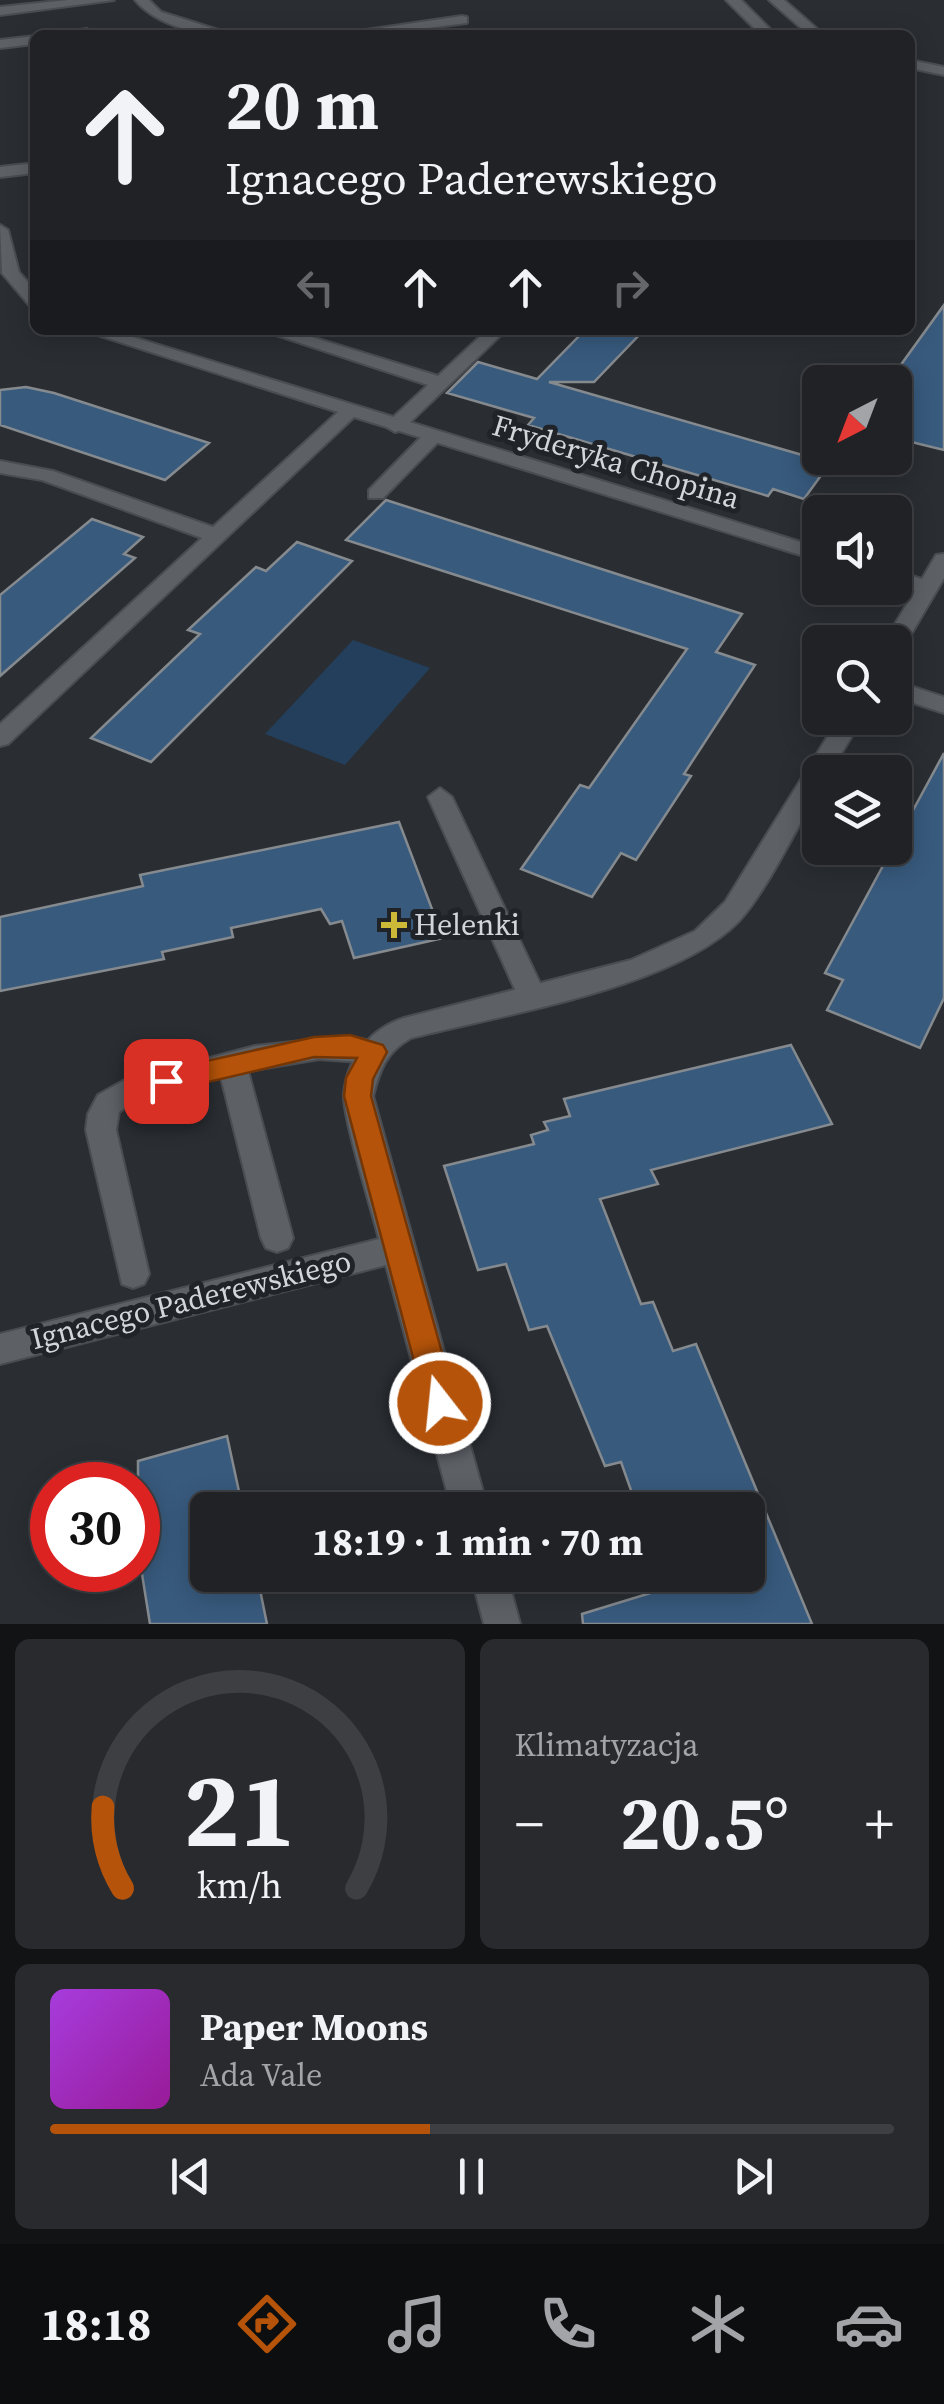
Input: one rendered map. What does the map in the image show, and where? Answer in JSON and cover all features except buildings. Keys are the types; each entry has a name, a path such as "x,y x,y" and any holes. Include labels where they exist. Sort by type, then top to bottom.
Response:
{"street":[{"path":"0,11 108,0"},
{"path":"142,0 156,15 208,30"},
{"path":"733,0 764,30"},
{"path":"776,0 812,30"},
{"path":"381,30 462,20"},
{"path":"0,44 30,41"},
{"path":"915,65 944,71"},
{"path":"0,172 30,169"},
{"path":"0,230 11,273 30,295"},
{"name":"Fryderyka Chopina","path":"107,335 802,550"},
{"path":"286,335 439,382"},
{"path":"395,426 491,335"},
{"path":"0,738 349,412"},
{"path":"376,494 432,437"},
{"path":"0,467 46,474 218,536"},
{"path":"906,625 944,560"},
{"path":"912,583 928,588"},
{"path":"912,695 944,706"},
{"path":"465,1492 358,1096 360,1078 386,1039 427,1020 660,962 704,938 734,910 840,735"},
{"path":"440,797 532,996"},
{"path":"133,1274 102,1130 105,1107 133,1088 332,1045 374,1052"},
{"path":"232,1066 278,1238"},
{"name":"Ignacego Paderewskiego","path":"0,1349 398,1248"},
{"path":"493,1592 502,1624"}],"shaded area":[{"path":"353,640 430,668 345,765 265,734"}],"place":[{"name":"Helenki","path":"394,925"}],"route":[{"path":"166,1081 314,1047 350,1046 374,1052 360,1078 358,1096 440,1403"}]}
